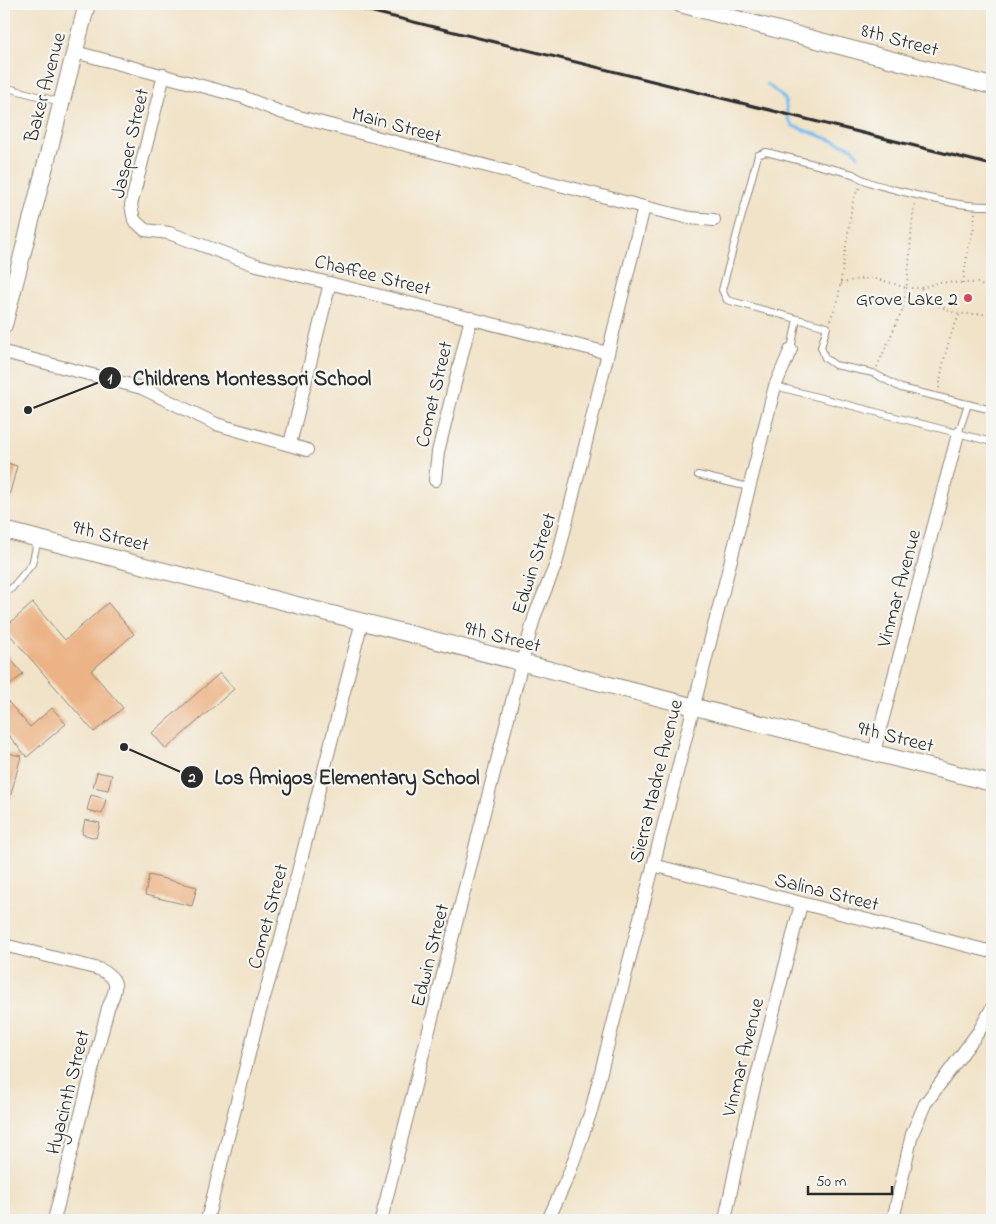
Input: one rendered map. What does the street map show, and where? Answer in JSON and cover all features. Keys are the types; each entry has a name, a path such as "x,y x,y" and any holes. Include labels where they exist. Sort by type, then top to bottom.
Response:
{"street":[{"name":"Baker Avenue","path":"4,325 87,4"},
{"name":"8th Street","path":"680,4 704,7 992,86"},
{"name":"Main Street","path":"75,52 243,97 280,112 644,207 690,218 714,220"},
{"name":"Jasper Street","path":"134,220 131,204 164,76"},
{"name":"Edwin Street","path":"381,1220 522,662 535,615 556,564 644,207"},
{"name":"Chaffee Street","path":"134,220 145,230 169,233 253,264 608,354"},
{"path":"290,444 330,283"},
{"name":"Comet Street","path":"435,480 438,452 471,318"},
{"name":"Sierra Madre Avenue","path":"548,1220 568,1174 591,1111 775,386 791,349"},
{"path":"4,352 142,388 216,424 308,450"},
{"name":"Vinmar Avenue","path":"874,752 958,434"},
{"name":"9th Street","path":"4,530 992,783"},
{"name":"Comet Street","path":"206,1220 258,1018 282,937 362,621"},
{"name":"Salina Street","path":"653,866 992,952"},
{"name":"Vinmar Avenue","path":"725,1220 745,1123 801,904"},
{"name":"Hyacinth Street","path":"4,945 99,969 111,974 114,982 115,992 108,1008 54,1220"},
{"path":"893,1220 912,1134 925,1104 979,1031 992,1008"}],"lane":[{"path":"4,87 62,102"},
{"path":"992,206 975,207 916,195 863,180 853,174 766,152 758,155 722,290 728,300 827,327 821,347 825,358 834,365 873,373 901,388 992,410"},
{"path":"791,349 797,319"},
{"path":"775,386 992,442"},
{"path":"958,434 968,404"},
{"path":"698,475 749,487"},
{"path":"4,593 11,589 32,564 38,538"}],"path":[{"path":"827,327 838,300 852,204 863,180"},
{"path":"873,373 890,341 903,309 910,264 910,242 916,195"},
{"path":"963,283 968,249 974,227 975,207"},
{"path":"841,284 856,278 881,280 906,288 921,288 940,282 977,283 992,291"},
{"path":"921,288 930,298 947,311 960,314 992,314"},
{"path":"938,396 943,360 952,329 960,314"}],"building":[{"path":"4,462 17,466 8,500 4,499"},
{"path":"33,603 65,640 108,603 134,634 91,671 123,708 94,732 4,628"},
{"path":"4,651 23,674 4,690"},
{"path":"220,673 234,689 166,749 152,733"},
{"path":"4,697 30,727 52,708 66,724 27,757 4,730"},
{"path":"4,752 21,756 4,821"},
{"path":"97,772 112,775 108,790 93,787"},
{"path":"91,795 106,799 102,814 87,810"},
{"path":"85,820 100,823 96,838 82,834"},
{"path":"149,875 197,887 192,906 145,895"},
{"path":"992,1199 992,1220 987,1220"}],"waterway":[{"path":"767,84 785,99 788,119 793,126 853,148 858,156"}],"railway":[{"path":"341,4 992,165"}],"place":[{"name":"Grove Lake 2","path":"968,298"},
{"name":"Childrens Montessori School","path":"28,410"},
{"name":"Los Amigos Elementary School","path":"124,747"}]}
